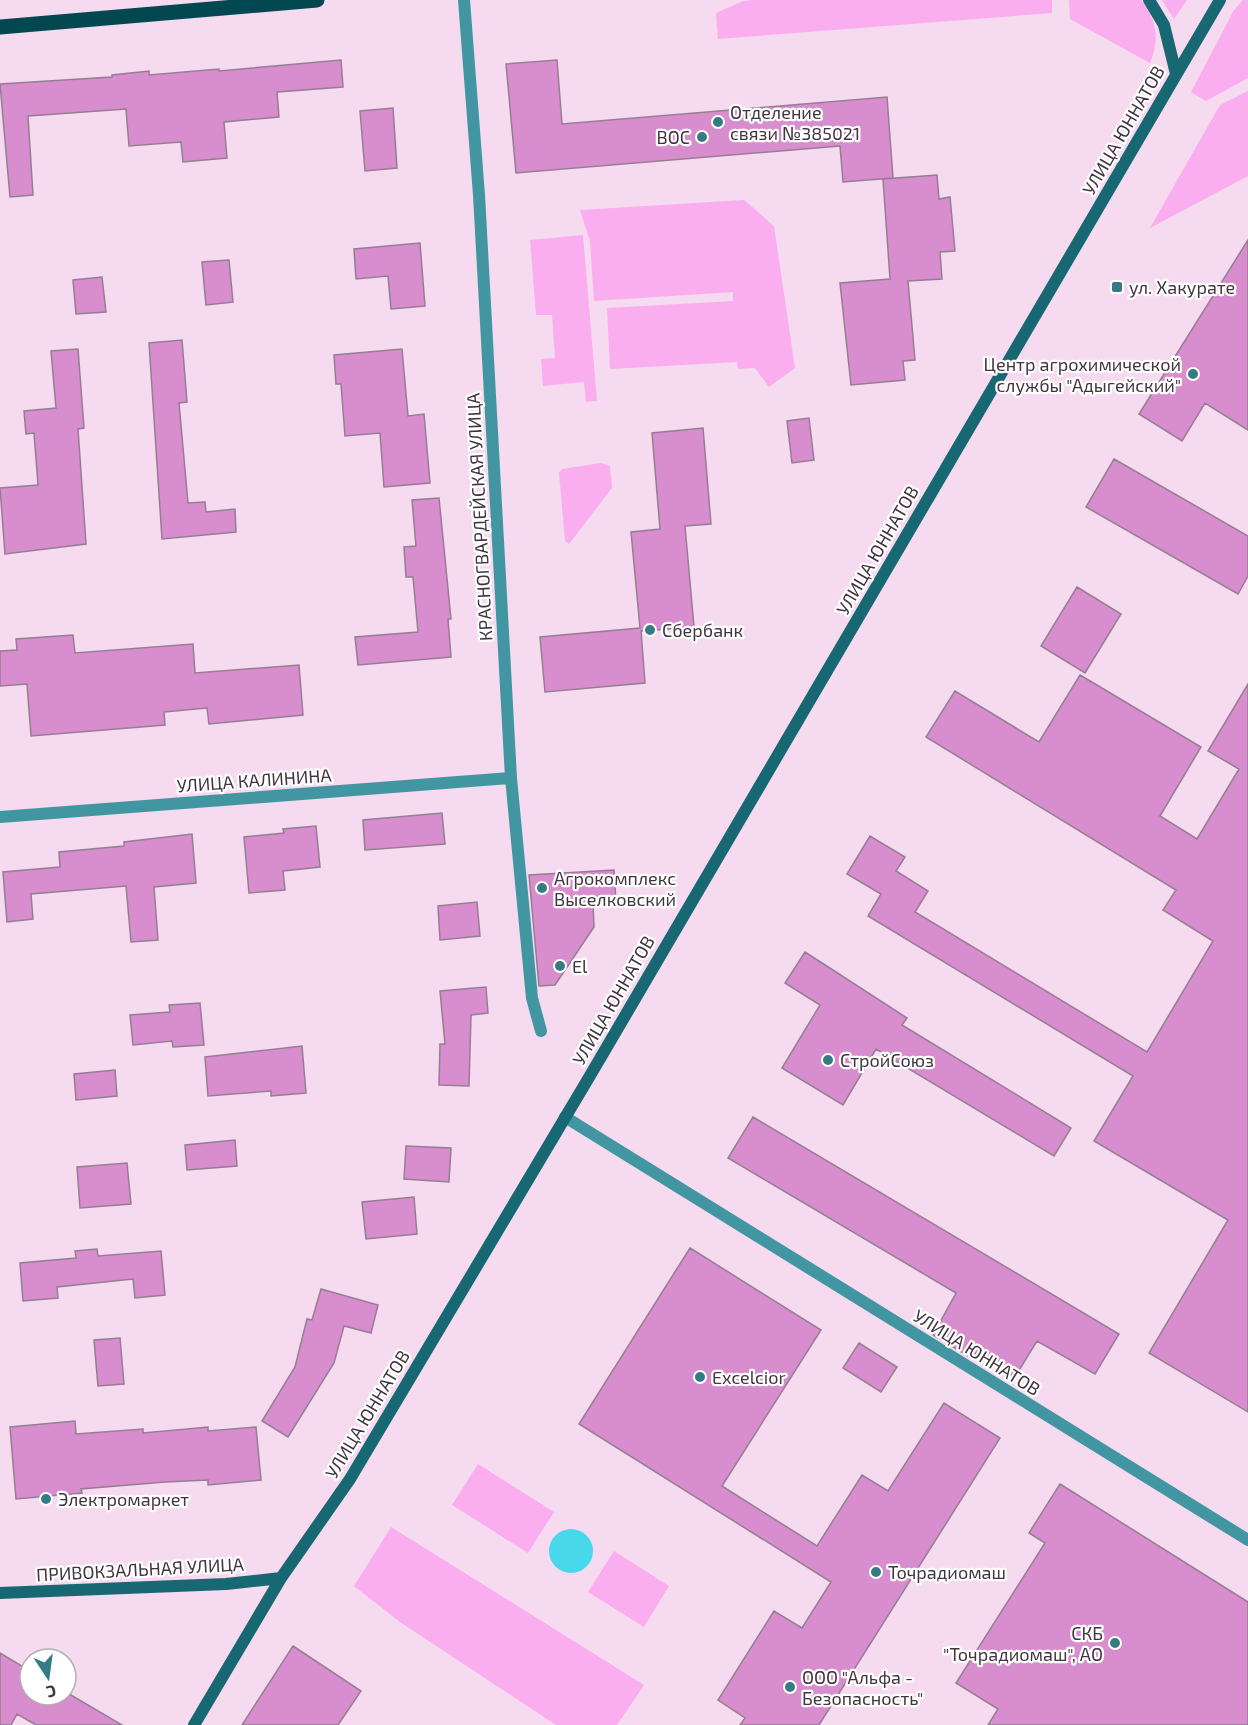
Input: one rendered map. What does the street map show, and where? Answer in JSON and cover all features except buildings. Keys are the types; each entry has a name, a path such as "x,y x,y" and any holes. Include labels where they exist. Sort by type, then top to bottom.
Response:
{"main road":[{"path":"0,27 317,0"},
{"path":"1149,0 1164,25 1176,74"},
{"name":"УЛИЦА ЮННАТОВ","path":"194,1725 282,1578 350,1479 565,1118 1220,0"},
{"name":"ПРИВОКЗАЛЬНАЯ УЛИЦА","path":"0,1593 226,1584 282,1578"}],"street":[{"name":"КРАСНОГВАРДЕЙСКАЯ УЛИЦА","path":"464,0 479,195 512,778 532,998 541,1031"},
{"name":"УЛИЦА КАЛИНИНА","path":"0,817 512,778"},
{"name":"УЛИЦА ЮННАТОВ","path":"565,1118 1248,1540"}],"shaded area":[{"path":"1052,0 1052,13 718,39 716,13 743,1"},
{"path":"1069,0 1141,0 1151,15 1155,30 1155,46 1150,63 1070,19"},
{"path":"1162,0 1187,0 1174,19"},
{"path":"1243,0 1248,0 1248,78 1206,101 1191,92 1234,10"},
{"path":"1248,91 1248,176 1150,228 1220,105"},
{"path":"744,200 774,226 795,368 769,387 755,368 738,369 737,362 610,369 607,308 733,301 733,292 594,301 590,241 580,210"},
{"path":"583,235 597,401 586,402 584,382 543,386 541,359 555,358 552,315 536,315 530,240"},
{"path":"601,463 610,466 612,488 569,544 565,541 559,473 562,469"},
{"path":"478,1464 554,1512 528,1553 452,1505"},
{"path":"391,1527 644,1685 617,1725 556,1725 400,1622 354,1586"},
{"path":"614,1551 669,1586 644,1627 588,1592"}],"water":[{"path":"571,1529 587,1535 593,1551 587,1567 571,1573 555,1567 549,1551 555,1535"}],"place":[{"name":"Отделение связи №385021","path":"718,122"},
{"name":"ВОС","path":"702,137"},
{"name":"ул. Хакурате","path":"1117,287"},
{"name":"Центр агрохимической службы \"Адыгейский\"","path":"1193,374"},
{"name":"Сбербанк","path":"650,630"},
{"name":"Агрокомплекс Выселковский","path":"542,888"},
{"name":"El","path":"560,966"},
{"name":"СтройСоюз","path":"828,1060"},
{"name":"Excelcior","path":"700,1377"},
{"name":"Электромаркет","path":"46,1499"},
{"name":"Точрадиомаш","path":"876,1572"},
{"name":"СКБ \"Точрадиомаш\", АО","path":"1115,1643"},
{"name":"ООО \"Альфа - Безопасность\"","path":"790,1687"}]}
